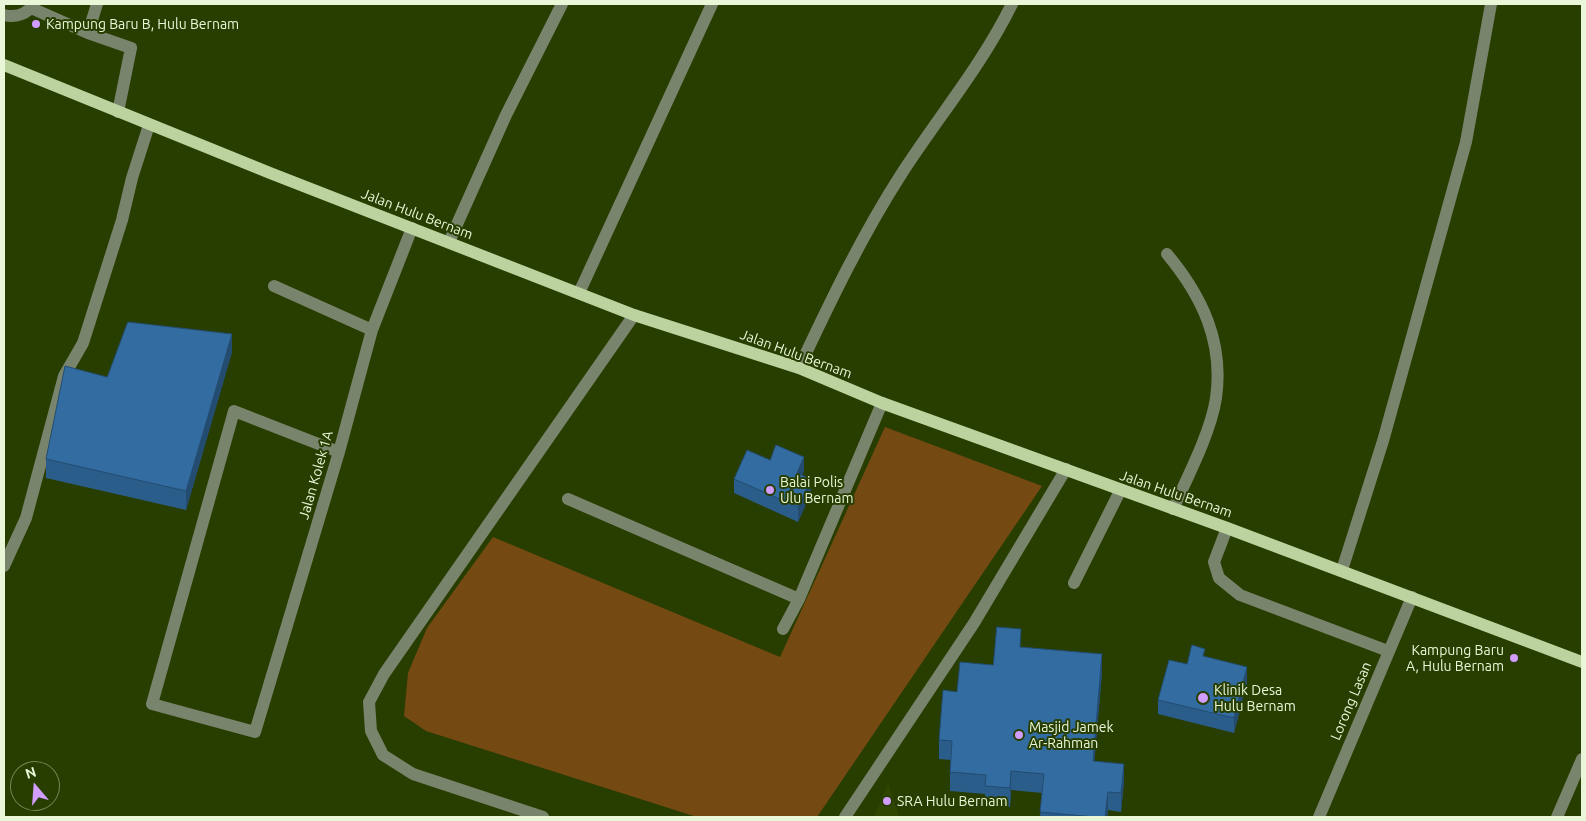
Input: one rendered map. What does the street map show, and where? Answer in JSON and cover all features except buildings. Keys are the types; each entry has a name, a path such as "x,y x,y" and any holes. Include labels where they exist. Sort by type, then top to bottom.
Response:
{"main road":[{"name":"Jalan Hulu Bernam","path":"4,66 149,125 634,315 799,368 882,403 1342,570 1582,662"}],"street":[{"path":"88,33 97,4"},
{"path":"449,242 506,115 562,4"},
{"path":"579,293 712,4"},
{"path":"799,368 867,232 902,173 979,63 1012,4"},
{"path":"1342,570 1383,441 1466,142 1491,4"},
{"path":"4,15 16,16 32,6 88,33 131,48 118,112"},
{"path":"4,566 26,518 64,376 83,343 122,220 132,178 149,125"},
{"name":"Jalan Kolek 1A","path":"339,452 234,411 152,704 255,732 339,452 372,330 412,228"},
{"path":"1167,254 1188,280 1207,319 1218,352 1216,399 1199,451 1173,509"},
{"path":"274,286 372,330"},
{"path":"544,817 413,774 383,755 371,731 369,702 384,674 634,315"},
{"path":"783,629 799,599 882,403"},
{"path":"845,817 974,623 1066,469"},
{"path":"1074,583 1120,491"},
{"path":"568,498 799,599"},
{"path":"1227,528 1214,562 1219,578 1240,595 1388,651"},
{"name":"Lorong Lasan","path":"1319,817 1412,597"},
{"path":"1557,817 1582,759"}],"shaded area":[{"path":"885,427 1042,486 817,817 697,817 426,731 404,716 408,673 427,628 493,537 780,657"},
{"name":"SRA Hulu Bernam","path":"888,784 899,817 874,817"}],"place":[{"name":"Kampung Baru B, Hulu Bernam","path":"36,24"},
{"name":"Balai Polis Ulu Bernam","path":"770,490"},
{"name":"Kampung Baru A, Hulu Bernam","path":"1514,658"},
{"name":"Klinik Desa Hulu Bernam","path":"1203,698"},
{"name":"Masjid Jamek Ar-Rahman","path":"1019,735"},
{"name":"SRA Hulu Bernam","path":"887,801"}]}
